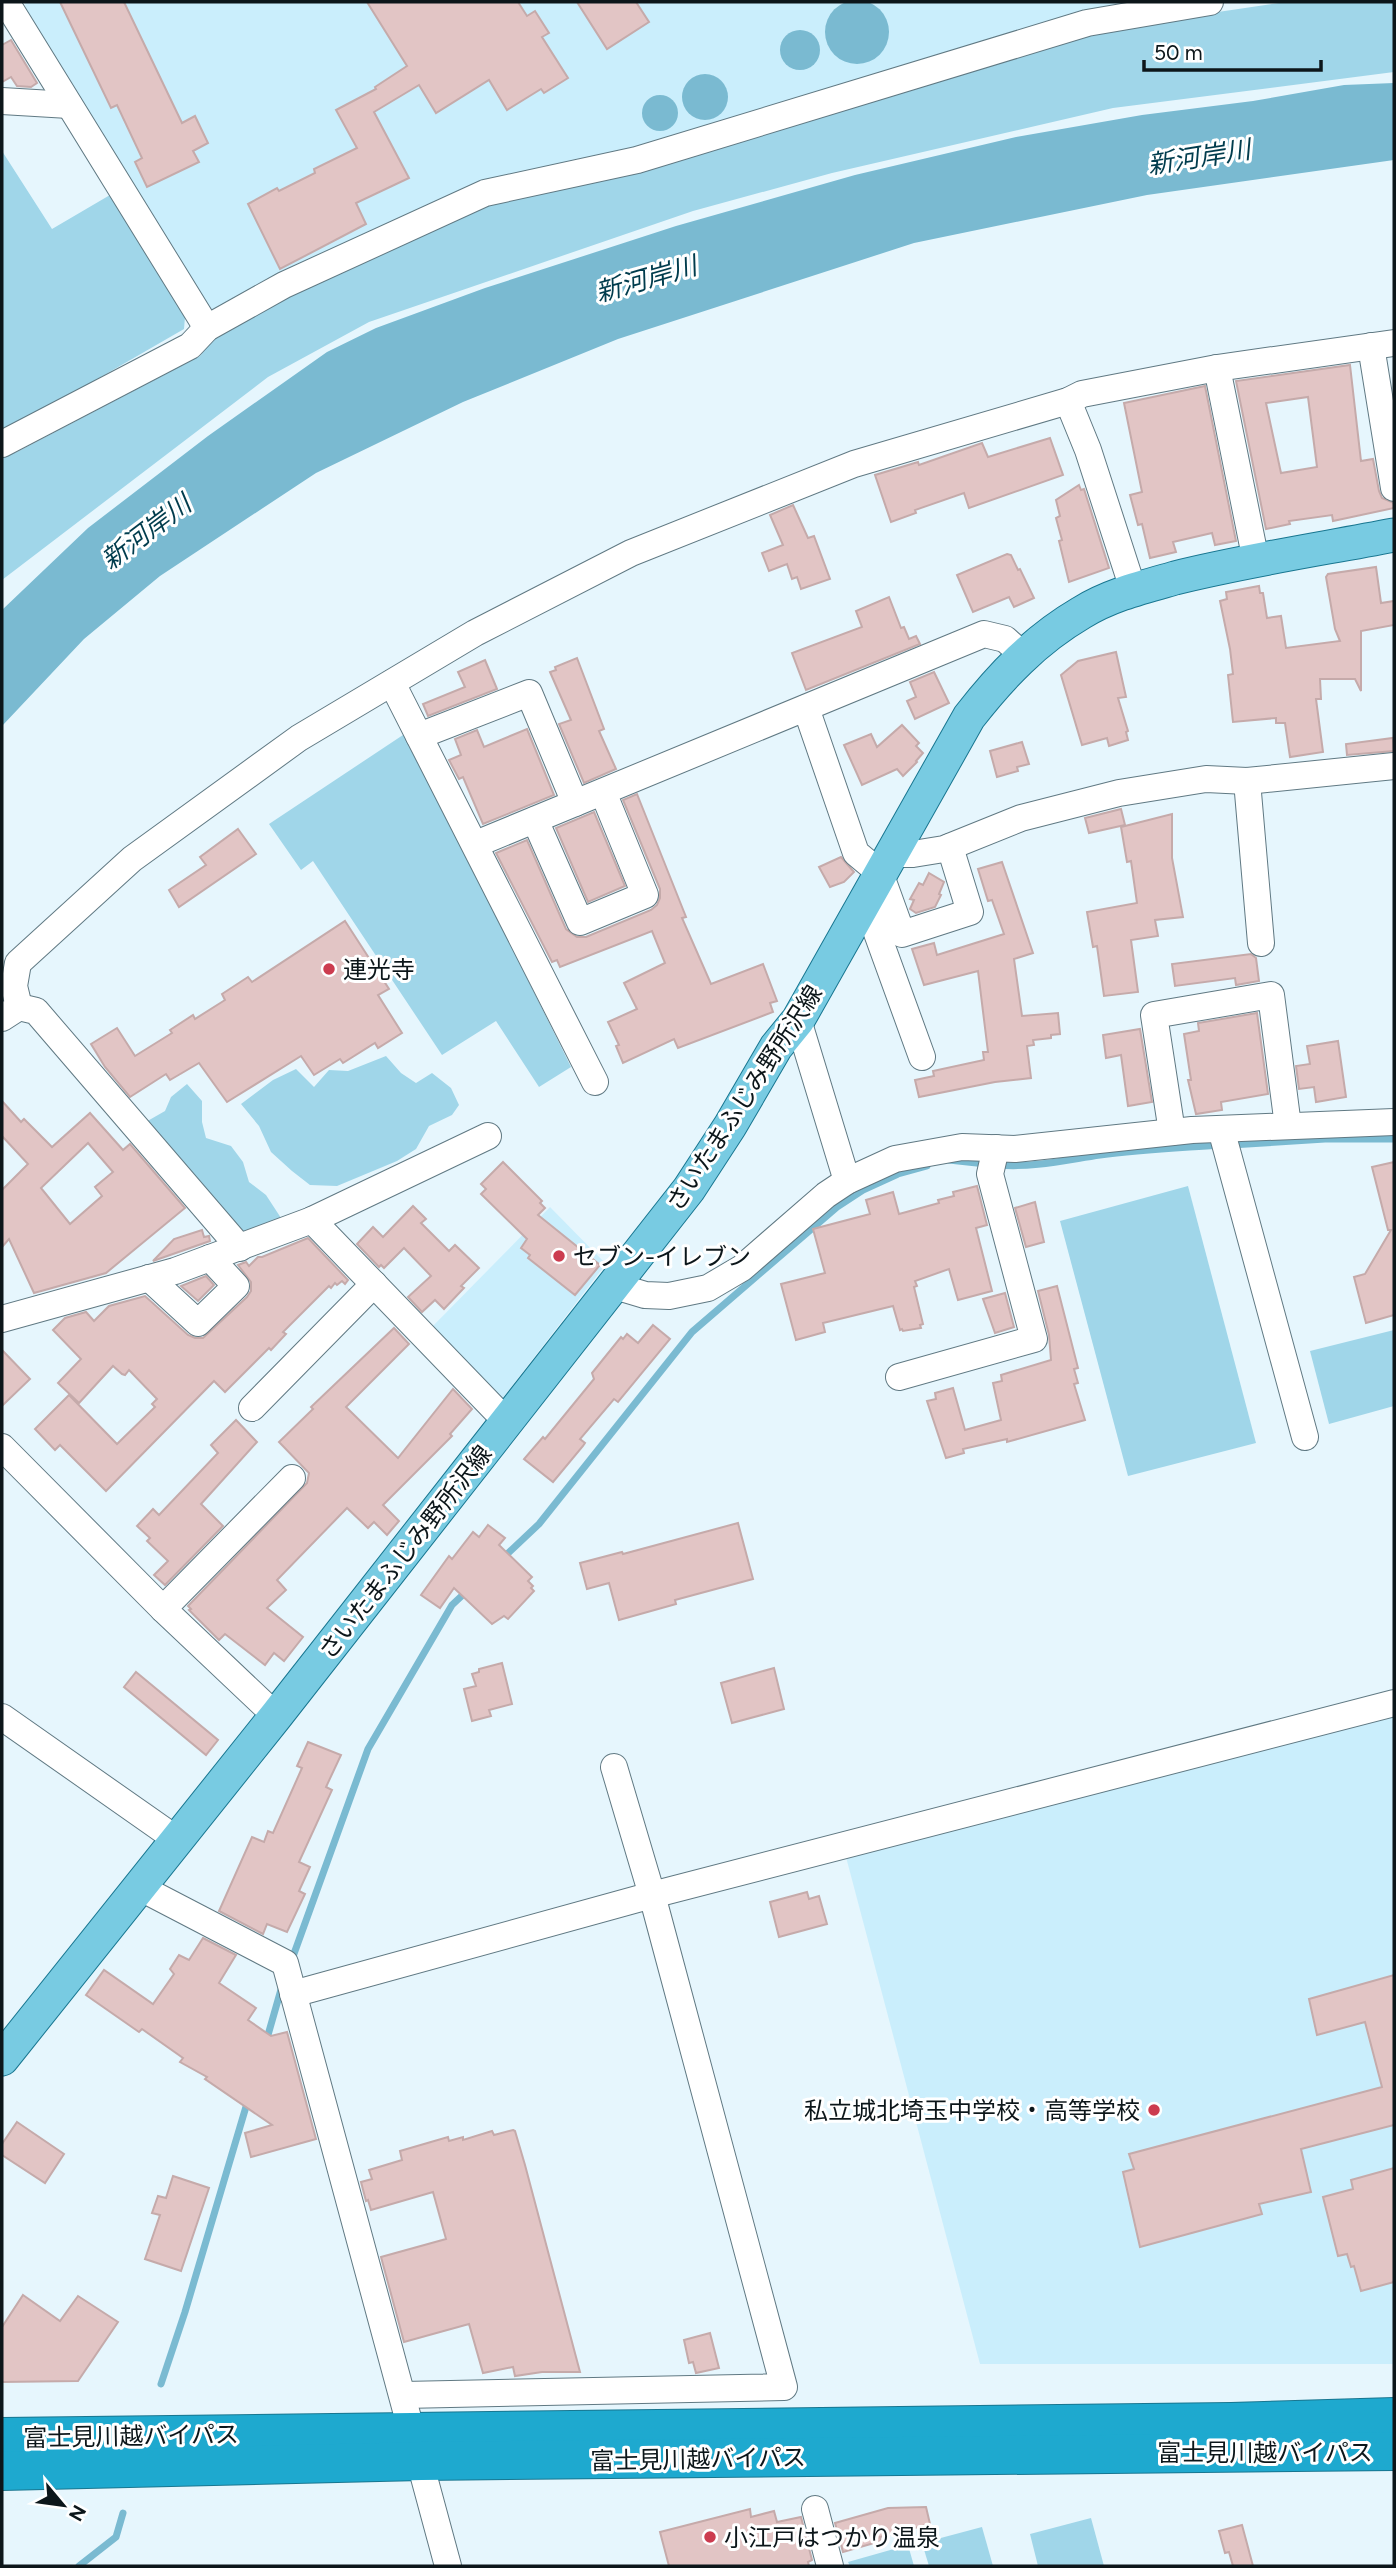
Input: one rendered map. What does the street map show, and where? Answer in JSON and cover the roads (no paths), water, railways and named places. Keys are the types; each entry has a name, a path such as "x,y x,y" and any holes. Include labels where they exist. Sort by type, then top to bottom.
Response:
{"highway":[{"name":"富士見川越バイパス","path":"2,2470 417,2447 1394,2417"},
{"name":"富士見川越バイパス","path":"2,2437 417,2447 1394,2451"}],"main road":[{"name":"さいたまふじみ野所沢線","path":"2,2059 276,1716 689,1188 730,1126 776,1047 798,1020 969,717 998,680 1038,642 1082,612 1133,589 1256,561 1394,535"}],"street":[{"path":"2,444 190,346 207,328 284,285 485,193 637,160 1087,23 1210,2"},
{"path":"6,8 207,328"},
{"path":"2,101 69,105"},
{"path":"240,1248 36,1011 11,1013 14,986 18,963 132,859 299,738 475,633 631,553 853,464 1068,401 1082,394 1217,368 1383,344 1394,488"},
{"path":"1217,368 1256,561"},
{"path":"1068,401 1088,450 1133,589"},
{"path":"475,844 984,634 1005,639 1023,655"},
{"path":"392,683 595,1082"},
{"path":"419,736 529,693 575,803"},
{"path":"806,708 856,853 879,876 902,934 970,912 950,847"},
{"path":"879,876 913,854 950,847 1021,818 1119,793 1206,779 1247,781 1394,766"},
{"path":"1247,781 1261,943"},
{"path":"535,820 580,922 646,895 603,792"},
{"path":"879,876 922,1056"},
{"path":"1172,1132 1154,1015 1271,995 1288,1126"},
{"path":"798,1020 848,1181"},
{"path":"615,1286 645,1295 669,1296 708,1288 742,1268 826,1195 848,1181 895,1159 962,1147 1015,1149 1172,1132 1394,1122"},
{"path":"1221,1129 1305,1437"},
{"path":"2,1319 149,1278 240,1248 312,1220 488,1136"},
{"path":"899,1377 1034,1339 990,1174 996,1148"},
{"path":"312,1220 507,1422"},
{"path":"149,1278 198,1323 236,1286 210,1258"},
{"path":"252,1408 374,1284"},
{"path":"2,1447 163,1609 276,1716"},
{"path":"163,1609 292,1478"},
{"path":"293,1994 652,1895 1394,1703"},
{"path":"2,1717 176,1839"},
{"path":"403,2395 784,2387 652,1895 614,1767"},
{"path":"139,1887 285,1963 448,2566"},
{"path":"815,2509 830,2566"}],"water":[{"path":"857,0 869,2 880,9 887,20 887,44 880,55 869,62 857,64 845,62 834,55 827,44 825,32 827,20 834,9 845,2"},
{"path":"800,30 808,31 814,36 819,42 819,58 814,64 808,69 800,70 792,69 786,64 781,58 780,50 781,42 786,36 792,31"},
{"path":"705,74 721,81 728,97 721,113 705,120 689,113 682,97 689,81"},
{"name":"新河岸川","path":"1394,83 1394,160 1147,195 914,243 618,339 463,402 316,473 160,576 84,639 2,726 2,610 88,528 208,436 327,352 376,328 485,288 676,226 855,175 1016,137 1142,115 1253,101 1344,85"},
{"path":"660,95 673,100 678,113 673,126 660,131 647,126 642,113 647,100"}],"waterway":[{"path":"1231,1145 1325,1139 1394,1139"},
{"path":"998,1165 1036,1164 1115,1153 1219,1145"},
{"path":"949,1160 986,1164"},
{"path":"503,1558 539,1524 692,1332 837,1207 863,1190 898,1174 927,1166"},
{"path":"291,1962 368,1749 452,1605 468,1590"},
{"path":"266,2042 282,1986"},
{"path":"161,2384 248,2100"},
{"path":"79,2566 116,2537 123,2513"}],"place":[{"name":"連光寺","path":"329,969"},
{"name":"セブン-イレブン","path":"559,1256"},
{"name":"私立城北埼玉中学校・高等学校","path":"1154,2110"},
{"name":"小江戸はつかり温泉","path":"710,2537"}]}
